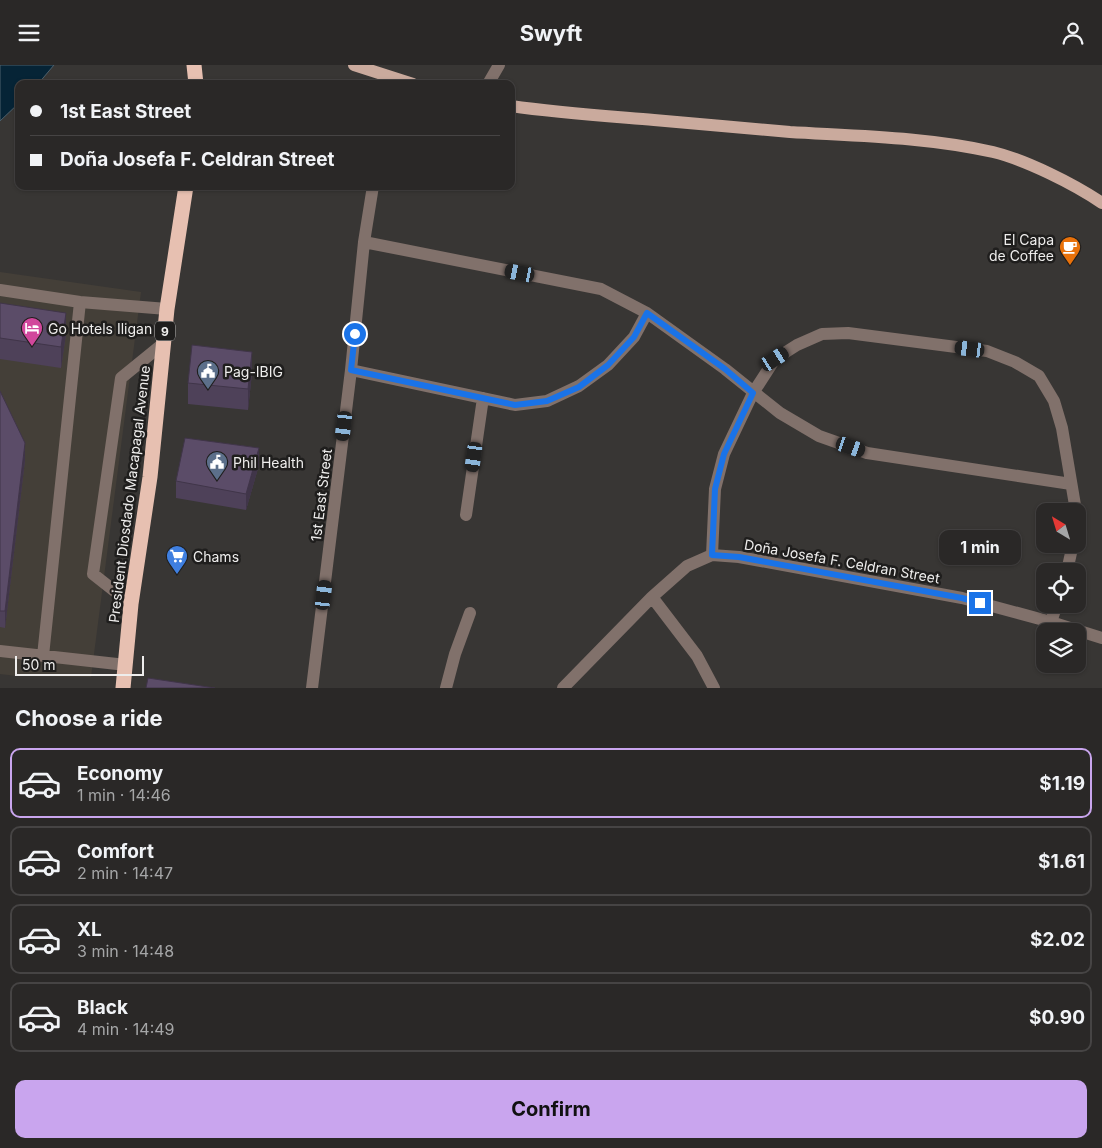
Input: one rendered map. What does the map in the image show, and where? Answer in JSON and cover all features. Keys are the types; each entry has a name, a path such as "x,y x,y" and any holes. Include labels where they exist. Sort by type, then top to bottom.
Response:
{"highway":[{"path":"194,65 196,80"},
{"name":"President Diosdado Macapagal Avenue","path":"123,688 131,604 150,477 167,309 185,190"}],"main road":[{"path":"354,65 388,80"},
{"path":"515,107 561,113 953,144 994,152 1031,165 1102,203"}],"street":[{"path":"490,80 499,65"},
{"name":"1st East Street","path":"312,688 351,370 364,242 372,190"},
{"path":"364,242 601,289 647,313 725,369 780,413 819,435 867,453 1071,484"},
{"path":"0,290 80,302 167,309"},
{"path":"43,656 80,302"},
{"path":"351,370 515,405 547,401 579,387 608,365 634,337 647,313"},
{"path":"712,555 717,480 724,454 753,393 775,359 797,345 822,334 848,333 987,351 1015,362 1039,376 1054,401 1062,428 1075,503"},
{"path":"131,604 93,574 121,377 164,343"},
{"path":"466,515 483,399"},
{"name":"Doña Josefa F. Celdran Street","path":"563,688 652,597 687,566 712,555 739,557 962,598 1102,638"},
{"path":"652,597 697,656 714,688"},
{"path":"446,688 455,654 470,613"},
{"path":"1051,622 1054,613"},
{"path":"0,651 126,665"}],"shaded area":[{"path":"0,272 141,292 91,677 0,674"}],"water":[{"path":"0,65 54,65 41,80 15,80 15,107 0,121"}],"building":[{"path":"0,303 66,313 61,347 0,338"},
{"path":"192,345 252,352 248,389 188,383"},
{"path":"0,391 25,443 5,611 0,611"},
{"name":"Phil Health","path":"185,438 259,448 246,494 176,481"},
{"path":"148,678 215,688 146,688"}],"place":[{"name":"El Capa de Coffee","path":"1070,266"},
{"name":"Go Hotels Iligan","path":"32,347"},
{"name":"Pag-IBIG","path":"208,390"},
{"name":"Phil Health","path":"217,481"},
{"name":"Chams","path":"177,575"}],"route":[{"path":"355,334 351,370 515,405 547,401 579,387 608,365 634,337 647,313 725,369 753,393 724,454 715,489 712,555 739,557 962,598 980,603"}]}
